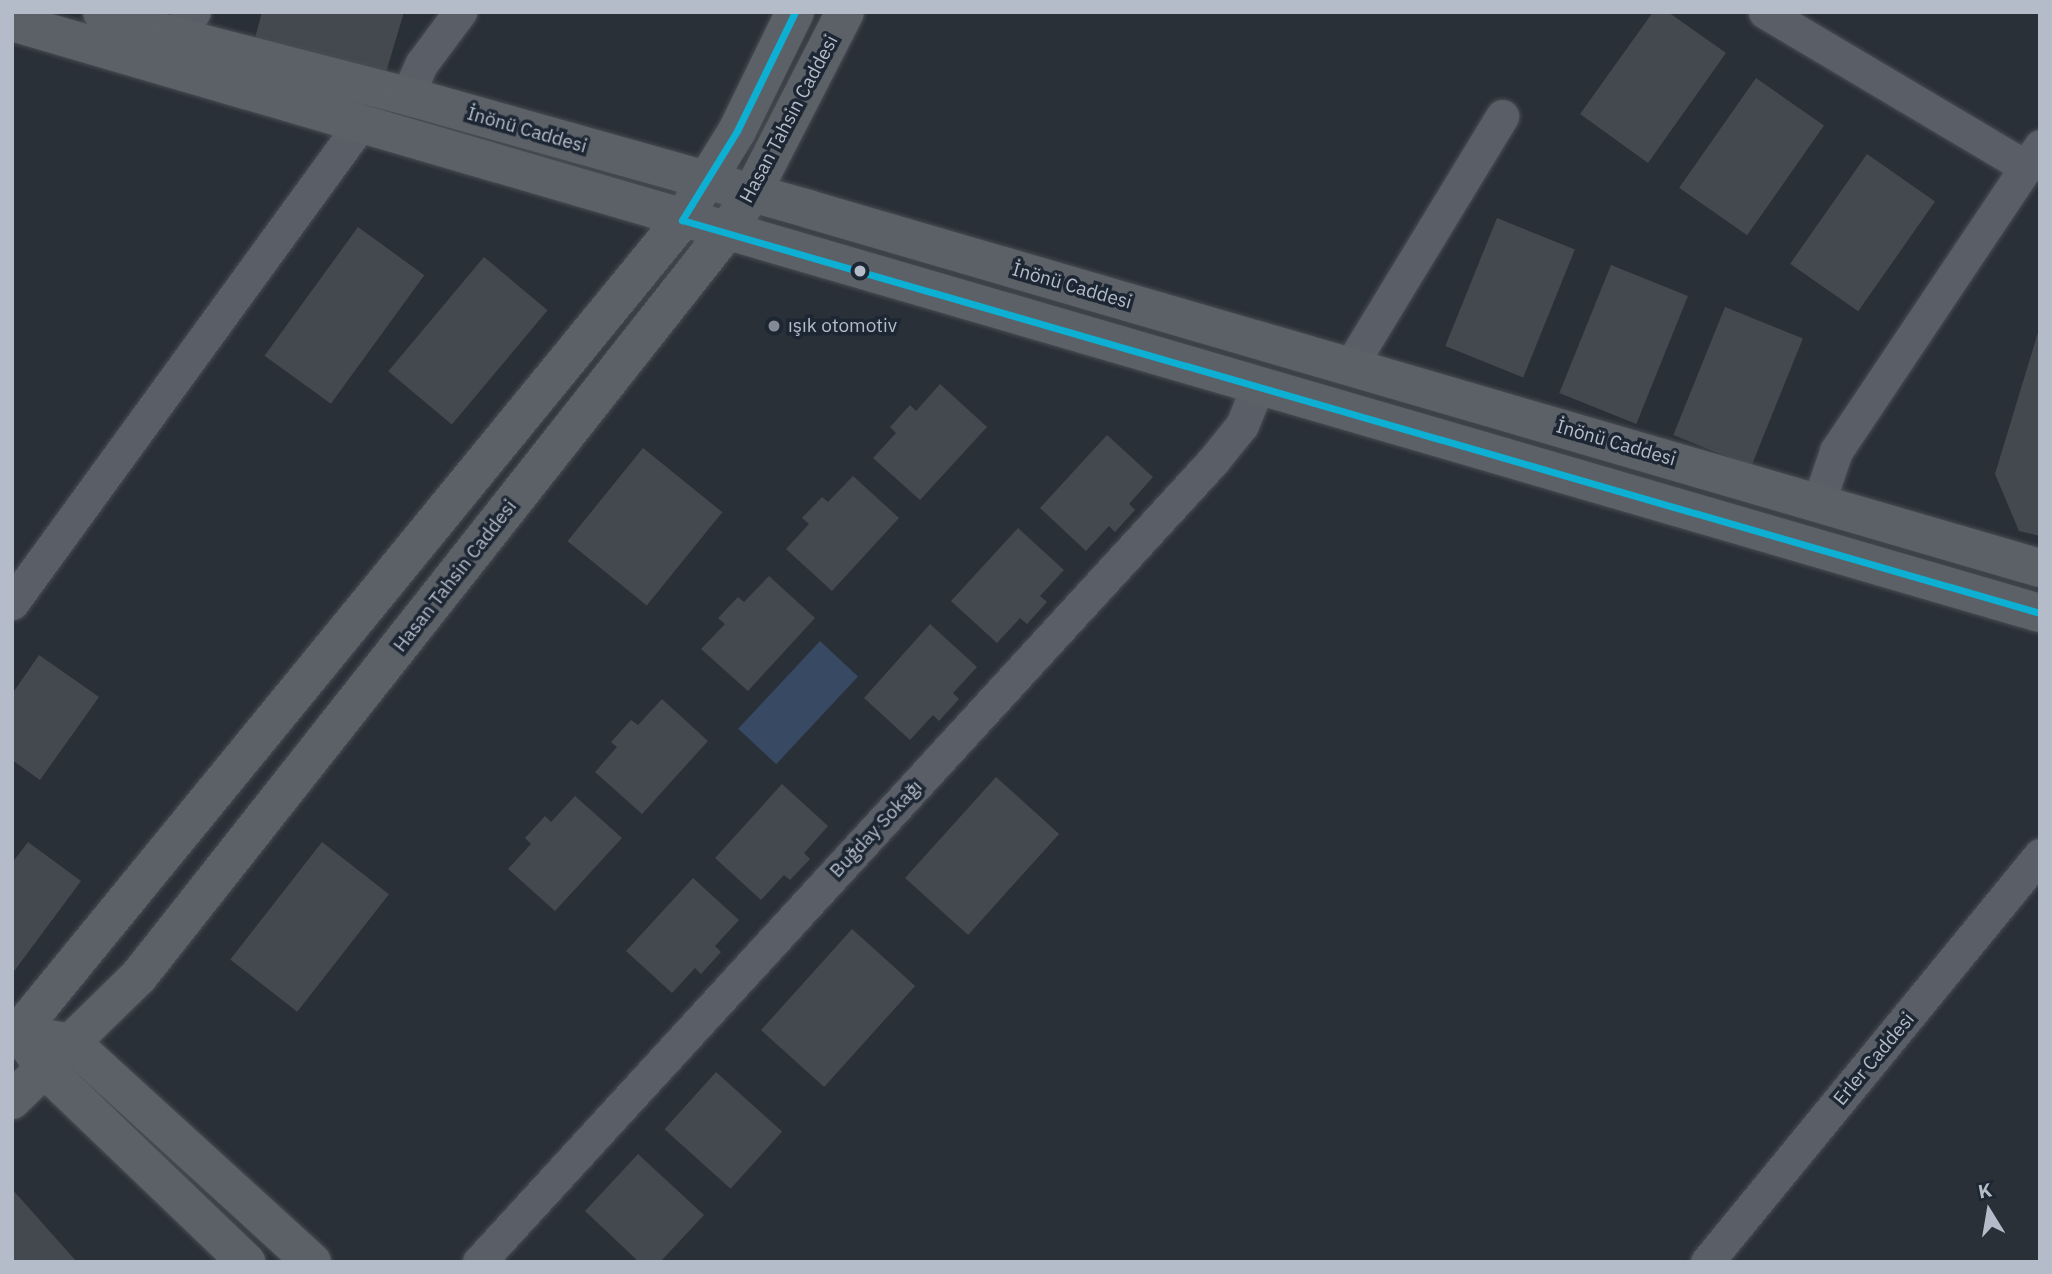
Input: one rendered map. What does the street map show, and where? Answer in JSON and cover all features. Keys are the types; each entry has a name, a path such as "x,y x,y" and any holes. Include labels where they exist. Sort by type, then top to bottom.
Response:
{"main road":[{"name":"İnönü Caddesi","path":"102,12 183,24 407,96 1819,501 2040,568"},
{"path":"312,1262 59,1056 15,1033 682,220 709,181 795,12"},
{"name":"Hasan Tahsin Caddesi","path":"12,1100 139,976 726,232 752,193 845,12"},
{"path":"12,22 359,126 2040,613"},
{"path":"1804,543 1819,501"},
{"path":"59,1056 246,1262"}],"street":[{"path":"407,96 422,64 460,12"},
{"path":"1765,12 2033,157 1836,451 1819,501"},
{"path":"1349,368 1502,116"},
{"path":"12,603 359,126"},
{"name":"Buğday Sokağı","path":"479,1262 1213,461 1242,425 1258,386"},
{"name":"Erler Caddesi","path":"1707,1262 2040,855"}],"water":[{"path":"820,641 858,676 776,764 738,729"}],"building":[{"path":"262,12 404,12 384,79 254,42"},
{"path":"1653,12 1668,12 1726,53 1648,163 1580,114"},
{"path":"1756,78 1824,126 1747,235 1679,188"},
{"path":"1867,154 1935,202 1858,311 1790,264"},
{"path":"1497,218 1575,249 1523,377 1445,346"},
{"path":"358,227 424,275 331,404 265,356"},
{"path":"484,257 548,310 452,424 388,371"},
{"path":"1611,265 1688,296 1636,424 1559,393"},
{"path":"1725,307 1803,338 1751,466 1673,435"},
{"path":"2039,329 2040,536 2019,531 1995,474"},
{"path":"940,384 987,427 920,500 873,458 896,433 890,427 910,405 916,411"},
{"path":"1107,435 1153,477 1129,504 1135,510 1115,532 1109,526 1086,551 1040,508"},
{"path":"643,448 722,512 647,605 567,541"},
{"path":"853,476 899,518 832,591 786,549 809,524 802,518 822,497 828,502"},
{"path":"1018,528 1064,570 1040,596 1047,602 1027,624 1020,618 997,643 951,601"},
{"path":"769,576 815,618 748,691 701,649 725,624 718,618 738,597 744,602"},
{"path":"930,624 977,667 953,693 959,699 939,721 933,715 910,740 864,698"},
{"path":"39,655 99,697 40,780 12,760 12,694"},
{"path":"662,699 708,741 642,814 595,772 617,747 611,742 631,720 638,725"},
{"path":"996,777 1059,834 968,935 905,878"},
{"path":"782,784 828,826 804,853 810,859 790,880 784,875 761,900 715,858"},
{"path":"575,796 622,838 555,911 508,869 531,844 525,838 545,816 551,822"},
{"path":"28,842 81,881 12,974 12,863"},
{"path":"322,842 389,894 297,1012 230,959"},
{"path":"693,878 739,920 715,946 721,952 701,974 695,968 672,993 626,951"},
{"path":"852,929 915,986 824,1087 761,1030"},
{"path":"716,1072 782,1132 731,1189 664,1129"},
{"path":"638,1154 704,1215 660,1262 639,1262 585,1211"},
{"path":"12,1189 77,1262 12,1262"}],"transit line":[{"path":"795,12 737,131 682,220 2040,613"}],"place":[{"name":"ışık otomotiv","path":"774,326"}]}
